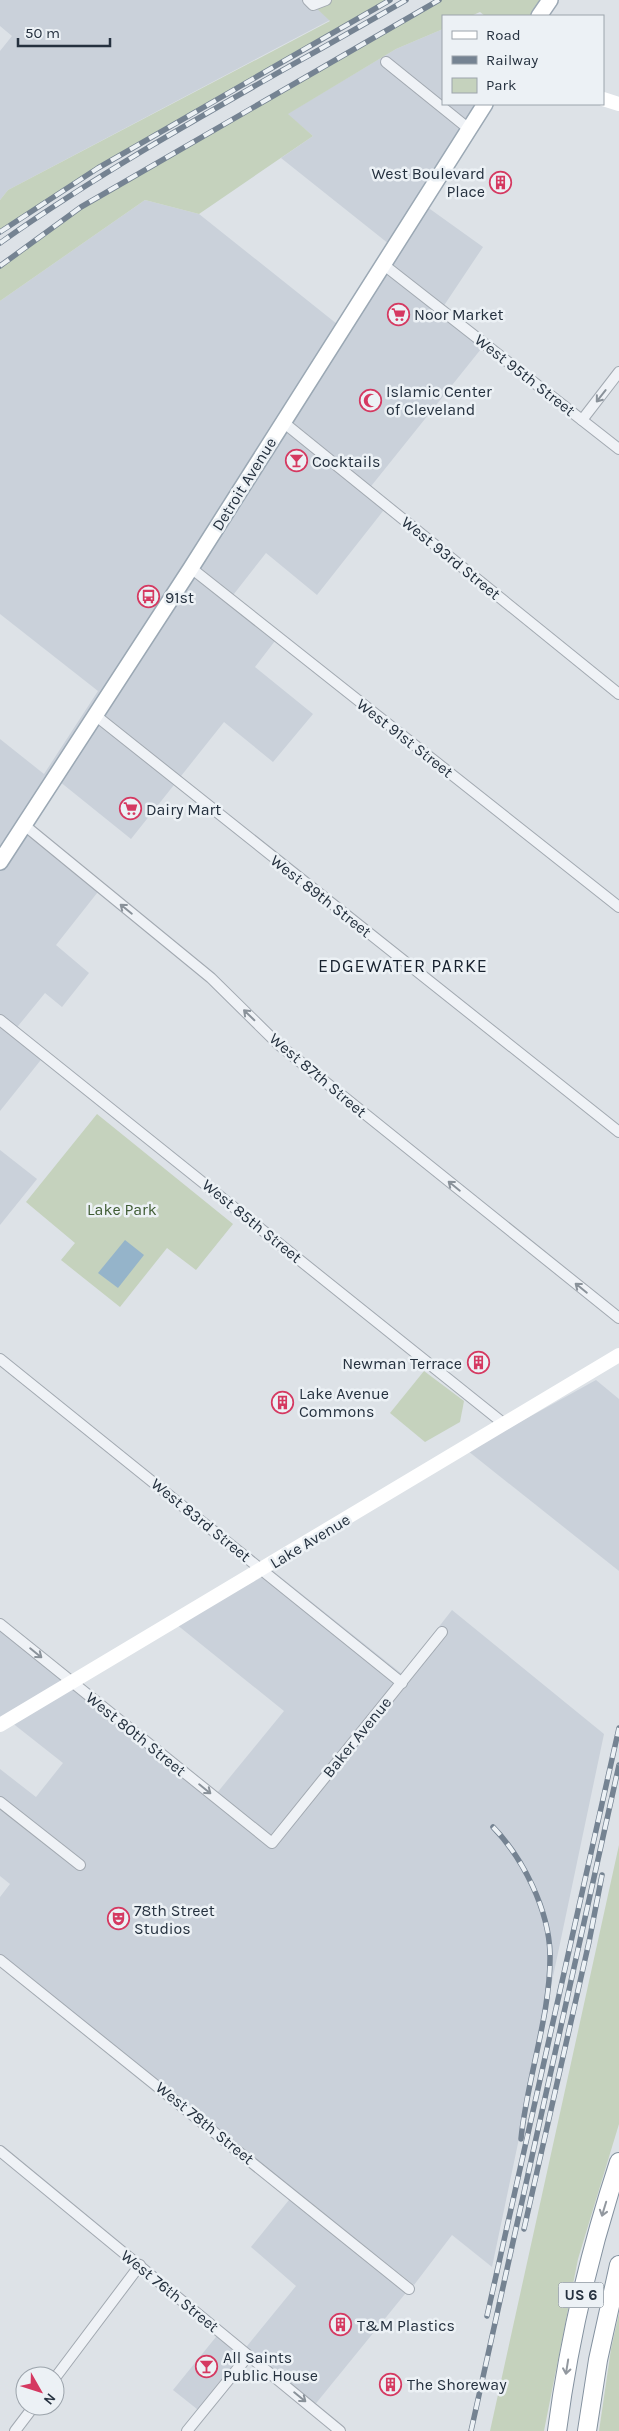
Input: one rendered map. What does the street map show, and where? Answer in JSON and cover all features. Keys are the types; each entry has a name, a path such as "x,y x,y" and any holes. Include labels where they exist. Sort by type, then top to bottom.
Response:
{"highway":[{"name":"US 6","path":"556,2431 580,2302 597,2234 619,2162"},
{"name":"US 6","path":"587,2431 598,2360 619,2264"}],"main road":[{"path":"540,15 550,0"},
{"name":"Detroit Avenue","path":"0,862 384,265 484,105"}],"street":[{"path":"311,2 326,0"},
{"path":"386,62 469,129"},
{"path":"604,99 619,104"},
{"name":"West 95th Street","path":"384,265 619,448"},
{"path":"582,420 619,372"},
{"name":"West 93rd Street","path":"283,422 619,694"},
{"name":"West 91st Street","path":"190,568 619,907"},
{"name":"West 89th Street","path":"95,715 619,1132"},
{"name":"West 87th Street","path":"23,824 211,978 278,1044 619,1318"},
{"name":"West 85th Street","path":"0,1020 503,1423"},
{"name":"Lake Avenue","path":"0,1725 619,1355"},
{"name":"West 83rd Street","path":"0,1359 402,1683"},
{"name":"West 80th Street","path":"0,1624 272,1843"},
{"name":"Baker Avenue","path":"272,1843 442,1632"},
{"path":"0,1802 80,1865"},
{"name":"West 78th Street","path":"0,1960 409,2289"},
{"name":"West 76th Street","path":"0,2151 340,2431"},
{"path":"64,2366 140,2266"},
{"path":"187,2431 248,2356"},
{"path":"15,2431 26,2416"}],"shaded area":[{"path":"0,0 308,0 330,20 8,190 0,200 0,51 12,36 0,26"},
{"path":"442,29 442,105 484,105 423,204 483,247 441,310 485,344 368,490 387,506 317,595 266,553 230,599 278,637 255,667 313,714 273,762 224,722 131,839 54,777 23,824 101,888 56,945 89,973 62,1007 45,993 14,1031 44,1056 0,1111 0,739 44,774 98,691 0,614 0,301 145,200 199,214 342,328 394,248 281,158 313,136 287,114 396,49"},
{"path":"0,1150 37,1179 0,1225"},
{"path":"596,1380 619,1399 619,1571 468,1451"},
{"path":"273,1571 402,1674 452,1610 604,1734 492,2267 452,2235 414,2285 0,1957 0,1897 10,1884 0,1876 0,1769 36,1797 63,1763 11,1722 78,1682 217,1793 284,1711 176,1624"},
{"path":"0,1624 71,1682 0,1725"},
{"path":"293,2195 409,2289 313,2407 248,2356 202,2413 173,2390 220,2332 243,2351 296,2286 251,2247"}],"green space":[{"path":"326,0 390,0 98,168 0,232 0,200 8,190 330,21 313,5"},
{"path":"439,0 550,0 540,15 484,15 480,12 473,15 442,15 442,29 396,49 288,114 313,136 199,214 145,200 0,301 0,266 81,207"},
{"name":"Lake Park","path":"97,1114 233,1224 196,1270 167,1248 120,1307 61,1260 75,1243 26,1202"},
{"path":"424,1371 464,1401 460,1422 425,1442 390,1413"},
{"path":"619,1845 619,2124 578,2259 544,2431 490,2431"},
{"path":"619,2313 619,2431 599,2431 611,2349"}],"water":[{"path":"125,1240 144,1255 118,1288 98,1273"}],"railway":[{"path":"0,232 98,168 390,0"},
{"path":"0,243 149,147 406,0"},
{"path":"0,266 81,207 439,0"},
{"path":"487,2316 619,1728"},
{"path":"471,2431 619,1765"},
{"path":"493,1827 524,1869 532,1886 545,1920 550,1954 547,2000 528,2093 521,2139"},
{"path":"524,2229 589,1942 602,1875"}],"place":[{"name":"West Boulevard Place","path":"501,182"},
{"name":"Noor Market","path":"398,314"},
{"name":"Islamic Center of Cleveland","path":"370,400"},
{"name":"Cocktails","path":"296,461"},
{"name":"91st","path":"149,597"},
{"name":"Dairy Mart","path":"130,809"},
{"name":"Newman Terrace","path":"478,1363"},
{"name":"Lake Avenue Commons","path":"283,1402"},
{"name":"78th Street Studios","path":"118,1919"},
{"name":"T&M Plastics","path":"341,2325"},
{"name":"All Saints Public House","path":"207,2366"},
{"name":"The Shoreway","path":"391,2384"}],"district":[{"name":"EDGEWATER PARKE","path":"403,966"}]}
